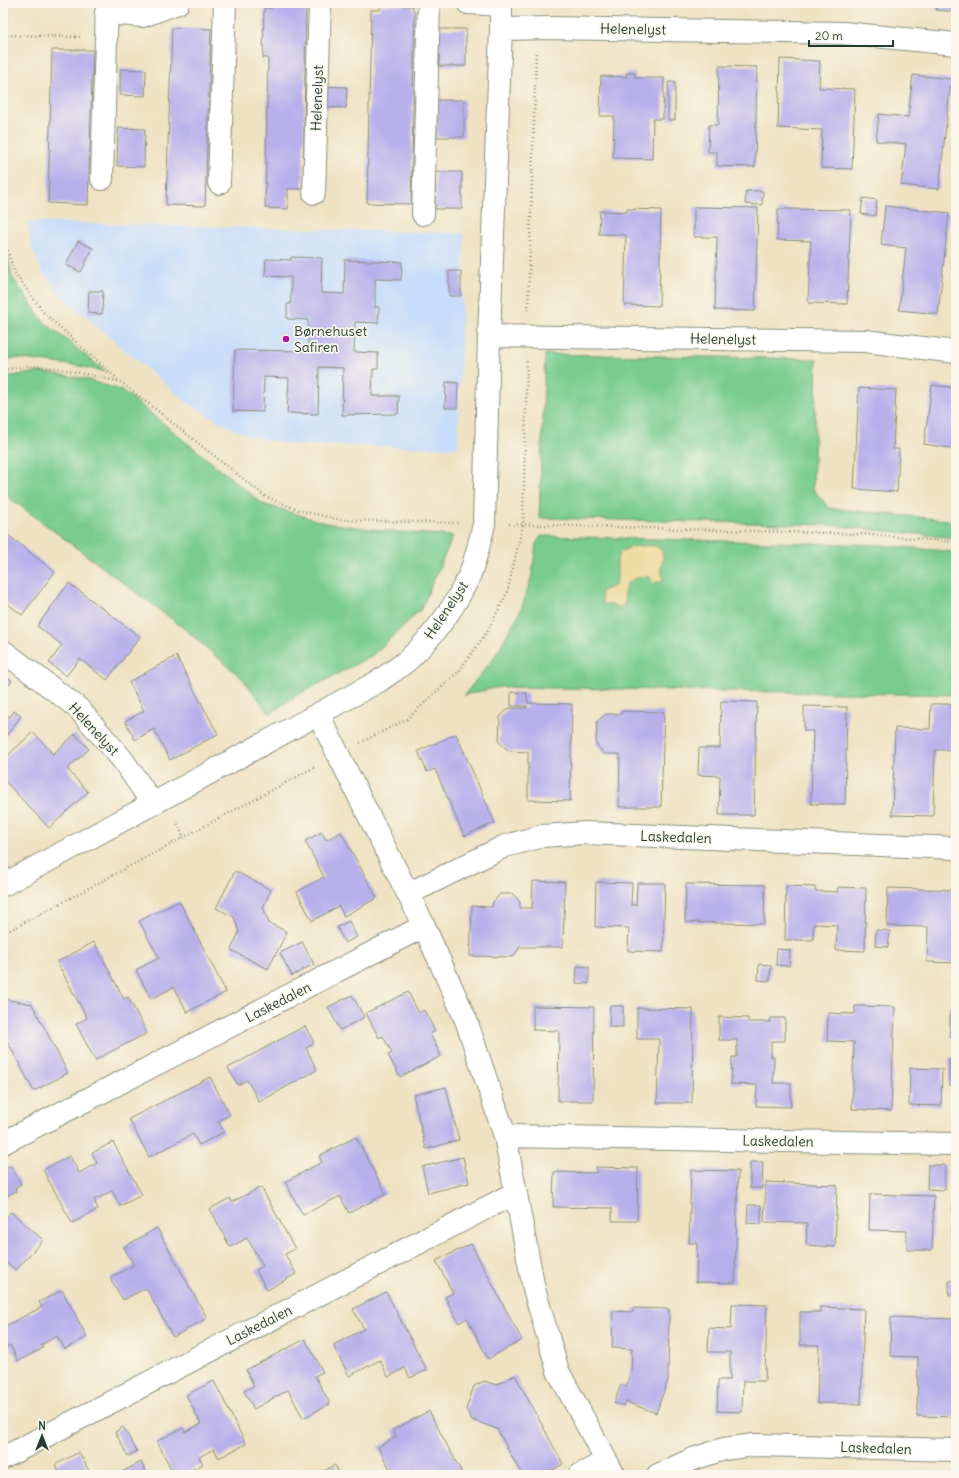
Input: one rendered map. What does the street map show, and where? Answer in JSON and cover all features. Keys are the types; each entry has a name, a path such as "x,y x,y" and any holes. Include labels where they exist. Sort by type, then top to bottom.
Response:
{"street":[{"path":"102,179 106,8 143,16 178,3"},
{"path":"219,182 225,3"},
{"name":"Helenelyst","path":"314,193 320,3"},
{"path":"423,214 429,3"},
{"name":"Helenelyst","path":"3,885 379,681 408,660 434,634 455,602 469,574 479,546 484,524 489,336 501,29 501,4 468,3"},
{"name":"Helenelyst","path":"501,29 537,28 843,33 956,44"},
{"name":"Helenelyst","path":"489,336 865,341 956,352"},
{"name":"Helenelyst","path":"3,651 78,708 122,759 153,804"},
{"path":"318,714 337,755 424,926 466,1020 505,1136 534,1289 558,1371 610,1468 580,1475"},
{"name":"Laskedalen","path":"408,894 505,846 543,836 585,833 956,848"},
{"name":"Laskedalen","path":"3,1143 424,926"},
{"name":"Laskedalen","path":"505,1136 956,1144"},
{"name":"Laskedalen","path":"3,1458 515,1193"},
{"name":"Laskedalen","path":"658,1475 693,1459 724,1449 754,1445 956,1450"}],"path":[{"path":"3,128 4,35 7,3"},
{"path":"3,934 407,719 460,671 487,632 508,593 524,524 527,337 537,28"},
{"path":"4,35 105,37"},
{"path":"3,236 14,272 44,313 122,382 266,497 301,510 342,520 862,534 956,542"},
{"path":"3,370 26,366 57,368 122,382"}],"shaded area":[{"name":"Børnehuset Safiren","path":"27,222 464,233 458,448 293,445 255,438 224,425 185,401 60,295 43,273 32,249"}],"green space":[{"path":"3,230 12,277 43,321 106,372 79,366 16,358 3,360"},
{"path":"545,354 817,359 813,489 829,508 956,521 956,538 827,525 539,518"},
{"path":"40,372 82,378 123,391 263,504 326,523 386,531 453,536 421,609 373,655 296,696 270,714 242,678 181,626 3,493 3,377"},
{"path":"541,536 881,545 956,552 956,695 499,687 464,695 494,658 521,610 532,575 536,544"}],"sand":[{"path":"656,546 662,551 663,558 661,566 663,580 653,584 650,577 644,576 635,578 627,583 624,593 625,604 619,608 614,605 603,604 601,592 616,585 617,563 621,552 631,547"}],"building":[{"path":"272,3 297,3 297,9 306,9 303,189 288,189 288,209 265,208 268,58 263,58 264,8 272,8"},
{"path":"937,3 956,3 956,12 936,10"},
{"path":"380,5 413,6 413,11 415,11 411,204 367,203 371,10 380,10"},
{"path":"172,28 211,29 205,206 166,205"},
{"path":"439,29 466,29 466,66 439,66"},
{"path":"52,50 93,50 88,205 48,203"},
{"path":"780,59 820,61 819,88 855,89 852,169 821,168 822,130 778,128"},
{"path":"719,66 757,67 755,167 717,166 717,152 708,152 709,125 718,125"},
{"path":"120,69 146,70 145,96 120,95"},
{"path":"626,73 635,73 635,78 664,78 663,119 653,119 652,159 613,158 614,116 600,116 601,76 626,77"},
{"path":"913,75 951,79 939,189 901,185 906,144 876,141 879,114 908,117"},
{"path":"668,82 675,82 675,120 668,120"},
{"path":"319,86 347,87 346,108 319,107"},
{"path":"437,100 464,100 464,137 437,137"},
{"path":"118,128 145,129 144,167 117,166"},
{"path":"435,172 462,172 462,209 435,209"},
{"path":"746,191 763,191 762,205 745,204"},
{"path":"863,198 877,200 875,216 861,214"},
{"path":"885,206 949,213 938,314 899,310 906,248 881,245"},
{"path":"694,207 758,208 755,311 715,310 717,237 694,237"},
{"path":"627,209 661,210 659,306 624,305 626,235 599,234 600,211 627,212"},
{"path":"778,209 851,210 847,304 808,303 811,241 777,240"},
{"path":"78,241 93,248 81,272 66,265"},
{"path":"291,257 322,258 321,293 344,294 345,260 402,262 401,280 375,279 375,307 379,307 378,323 355,322 354,352 378,353 378,369 373,369 372,396 399,396 398,414 342,415 343,368 319,367 318,414 287,413 289,378 264,377 263,412 233,411 235,350 308,351 308,320 287,319 287,304 291,304 291,277 265,276 266,259 291,260"},
{"path":"449,271 461,271 461,296 449,296"},
{"path":"89,291 103,291 102,314 88,313"},
{"path":"446,382 458,383 457,408 445,408"},
{"path":"932,385 956,388 956,449 924,444"},
{"path":"859,388 896,390 893,449 899,449 897,492 854,489"},
{"path":"3,531 55,572 22,615 3,600"},
{"path":"69,583 140,637 107,680 80,659 66,676 49,663 62,645 37,626"},
{"path":"176,656 218,734 170,760 154,729 135,740 125,721 144,711 129,682"},
{"path":"3,674 12,681 3,692"},
{"path":"511,692 527,693 528,703 572,704 570,801 528,800 528,752 509,751 499,742 500,717 509,708 527,708 527,706 511,706"},
{"path":"952,699 956,700 956,715 952,715"},
{"path":"721,701 757,702 754,815 719,815 720,776 698,775 699,748 720,748"},
{"path":"931,704 951,704 950,750 935,750 933,816 892,815 895,728 930,729"},
{"path":"804,706 847,707 845,804 811,804 813,731 804,731"},
{"path":"14,711 21,716 3,740 3,712 10,717"},
{"path":"622,711 664,712 661,807 619,807 620,754 604,754 596,744 597,721 606,714 621,714"},
{"path":"33,732 53,754 75,734 89,749 67,769 88,792 49,828 3,779 3,760"},
{"path":"456,734 495,823 464,836 435,769 427,772 418,751"},
{"path":"322,832 326,840 341,832 377,898 344,916 339,906 312,921 297,892 324,877 305,841"},
{"path":"235,871 271,890 263,907 269,923 287,932 268,969 231,950 239,932 234,917 216,908"},
{"path":"533,881 565,882 563,947 520,947 513,957 470,956 472,906 492,907 493,902 500,894 513,894 520,902 520,908 532,908"},
{"path":"596,882 632,883 631,905 636,905 637,883 665,883 663,952 628,951 629,928 595,927"},
{"path":"686,884 765,885 764,924 685,922"},
{"path":"786,886 815,887 815,891 837,892 838,887 866,888 865,951 836,950 837,925 814,924 813,940 785,940"},
{"path":"888,888 956,890 956,963 927,962 928,927 887,926"},
{"path":"179,901 226,992 187,1012 174,987 151,999 136,970 159,958 139,921"},
{"path":"349,921 357,937 345,943 337,927"},
{"path":"876,930 890,931 888,947 875,946"},
{"path":"94,942 124,999 128,997 147,1033 95,1060 76,1024 87,1018 57,962"},
{"path":"302,942 314,964 292,976 280,953"},
{"path":"777,949 790,950 789,966 776,965"},
{"path":"759,964 771,965 770,981 758,980"},
{"path":"577,966 589,967 589,984 576,983"},
{"path":"408,992 419,1013 424,1010 435,1031 430,1034 441,1056 400,1077 388,1055 392,1053 383,1036 379,1038 366,1013"},
{"path":"352,995 364,1017 340,1030 328,1007"},
{"path":"3,999 32,1004 68,1073 34,1091 6,1039 3,1038"},
{"path":"533,1006 594,1007 593,1101 558,1101 559,1031 533,1030"},
{"path":"610,1006 623,1006 623,1027 609,1027"},
{"path":"855,1006 895,1007 891,1111 852,1109 854,1042 827,1041 828,1013 855,1014"},
{"path":"637,1008 693,1009 692,1103 657,1103 659,1039 637,1039"},
{"path":"950,1010 956,1010 956,1038 950,1037"},
{"path":"719,1017 748,1018 748,1022 770,1022 771,1018 785,1018 785,1041 771,1041 771,1057 774,1057 773,1083 791,1083 791,1107 756,1106 757,1085 731,1084 732,1057 737,1057 737,1040 719,1040"},
{"path":"305,1026 314,1043 306,1048 317,1070 259,1102 247,1080 238,1085 228,1068"},
{"path":"949,1058 956,1058 956,1085 949,1085"},
{"path":"910,1068 942,1069 941,1106 909,1105"},
{"path":"210,1077 230,1115 218,1121 224,1132 199,1145 193,1134 149,1157 129,1119"},
{"path":"446,1087 459,1140 426,1149 413,1095"},
{"path":"356,1137 386,1194 349,1213 340,1196 303,1215 285,1182 322,1162 319,1156"},
{"path":"113,1142 142,1195 120,1206 112,1191 94,1200 98,1209 72,1223 43,1170 70,1156 79,1173 97,1163 92,1153"},
{"path":"463,1157 469,1183 428,1193 422,1167"},
{"path":"750,1162 763,1162 762,1188 750,1188"},
{"path":"928,1165 945,1165 945,1190 927,1189"},
{"path":"11,1166 21,1184 15,1188 16,1191 3,1198 3,1170"},
{"path":"596,1167 638,1168 637,1221 612,1221 612,1208 553,1207 554,1172 596,1173"},
{"path":"691,1170 738,1171 735,1283 696,1282 697,1243 689,1243"},
{"path":"766,1182 837,1185 835,1247 806,1245 807,1223 764,1222"},
{"path":"261,1187 295,1249 285,1254 296,1274 267,1290 256,1270 263,1266 247,1238 230,1247 210,1209 230,1198 232,1202"},
{"path":"953,1190 956,1190 956,1241 952,1241"},
{"path":"870,1194 934,1196 932,1250 907,1250 907,1231 869,1230"},
{"path":"748,1205 761,1205 761,1224 747,1223"},
{"path":"11,1212 43,1240 16,1270 3,1260 3,1221"},
{"path":"157,1228 207,1318 173,1337 146,1288 123,1300 110,1278 134,1265 124,1247"},
{"path":"471,1244 522,1340 488,1359 467,1318 459,1323 445,1297 453,1293 436,1261"},
{"path":"949,1281 956,1281 956,1295 949,1295"},
{"path":"62,1290 87,1337 65,1349 57,1336 41,1345 43,1348 18,1361 10,1345 3,1349 3,1327 42,1307 39,1302"},
{"path":"386,1292 427,1370 410,1378 405,1368 388,1377 380,1360 349,1376 333,1345 364,1329 353,1309"},
{"path":"732,1304 767,1305 765,1381 743,1381 742,1412 717,1411 718,1380 730,1380 730,1352 708,1352 709,1328 731,1329"},
{"path":"820,1307 864,1309 861,1404 817,1403 819,1345 800,1345 800,1312 820,1312"},
{"path":"633,1308 669,1309 668,1380 656,1413 626,1402 624,1406 614,1403 621,1385 626,1387 631,1373 632,1349 612,1348 613,1311 633,1312"},
{"path":"891,1317 956,1319 956,1417 917,1416 918,1357 890,1356"},
{"path":"305,1339 323,1372 315,1376 330,1404 303,1418 288,1390 254,1409 244,1391 254,1386 246,1370"},
{"path":"515,1375 563,1464 544,1475 522,1475 497,1429 472,1420 466,1409 474,1386 484,1381 496,1385"},
{"path":"214,1381 246,1444 219,1458 214,1449 199,1457 203,1464 182,1475 174,1475 157,1441 183,1428 185,1432 201,1424 186,1395"},
{"path":"429,1411 463,1475 416,1475 413,1470 403,1475 393,1475 378,1447 396,1437 393,1430"},
{"path":"123,1427 137,1451 128,1456 115,1432"},
{"path":"79,1452 91,1475 61,1475 55,1465"},
{"path":"141,1462 148,1475 116,1475"},
{"path":"335,1465 340,1475 316,1475"},
{"path":"35,1471 38,1475 27,1475"},
{"path":"737,1473 769,1474 769,1475 737,1475"},
{"path":"803,1473 831,1474 831,1475 803,1475"}],"place":[{"name":"Børnehuset Safiren","path":"286,339"}]}
